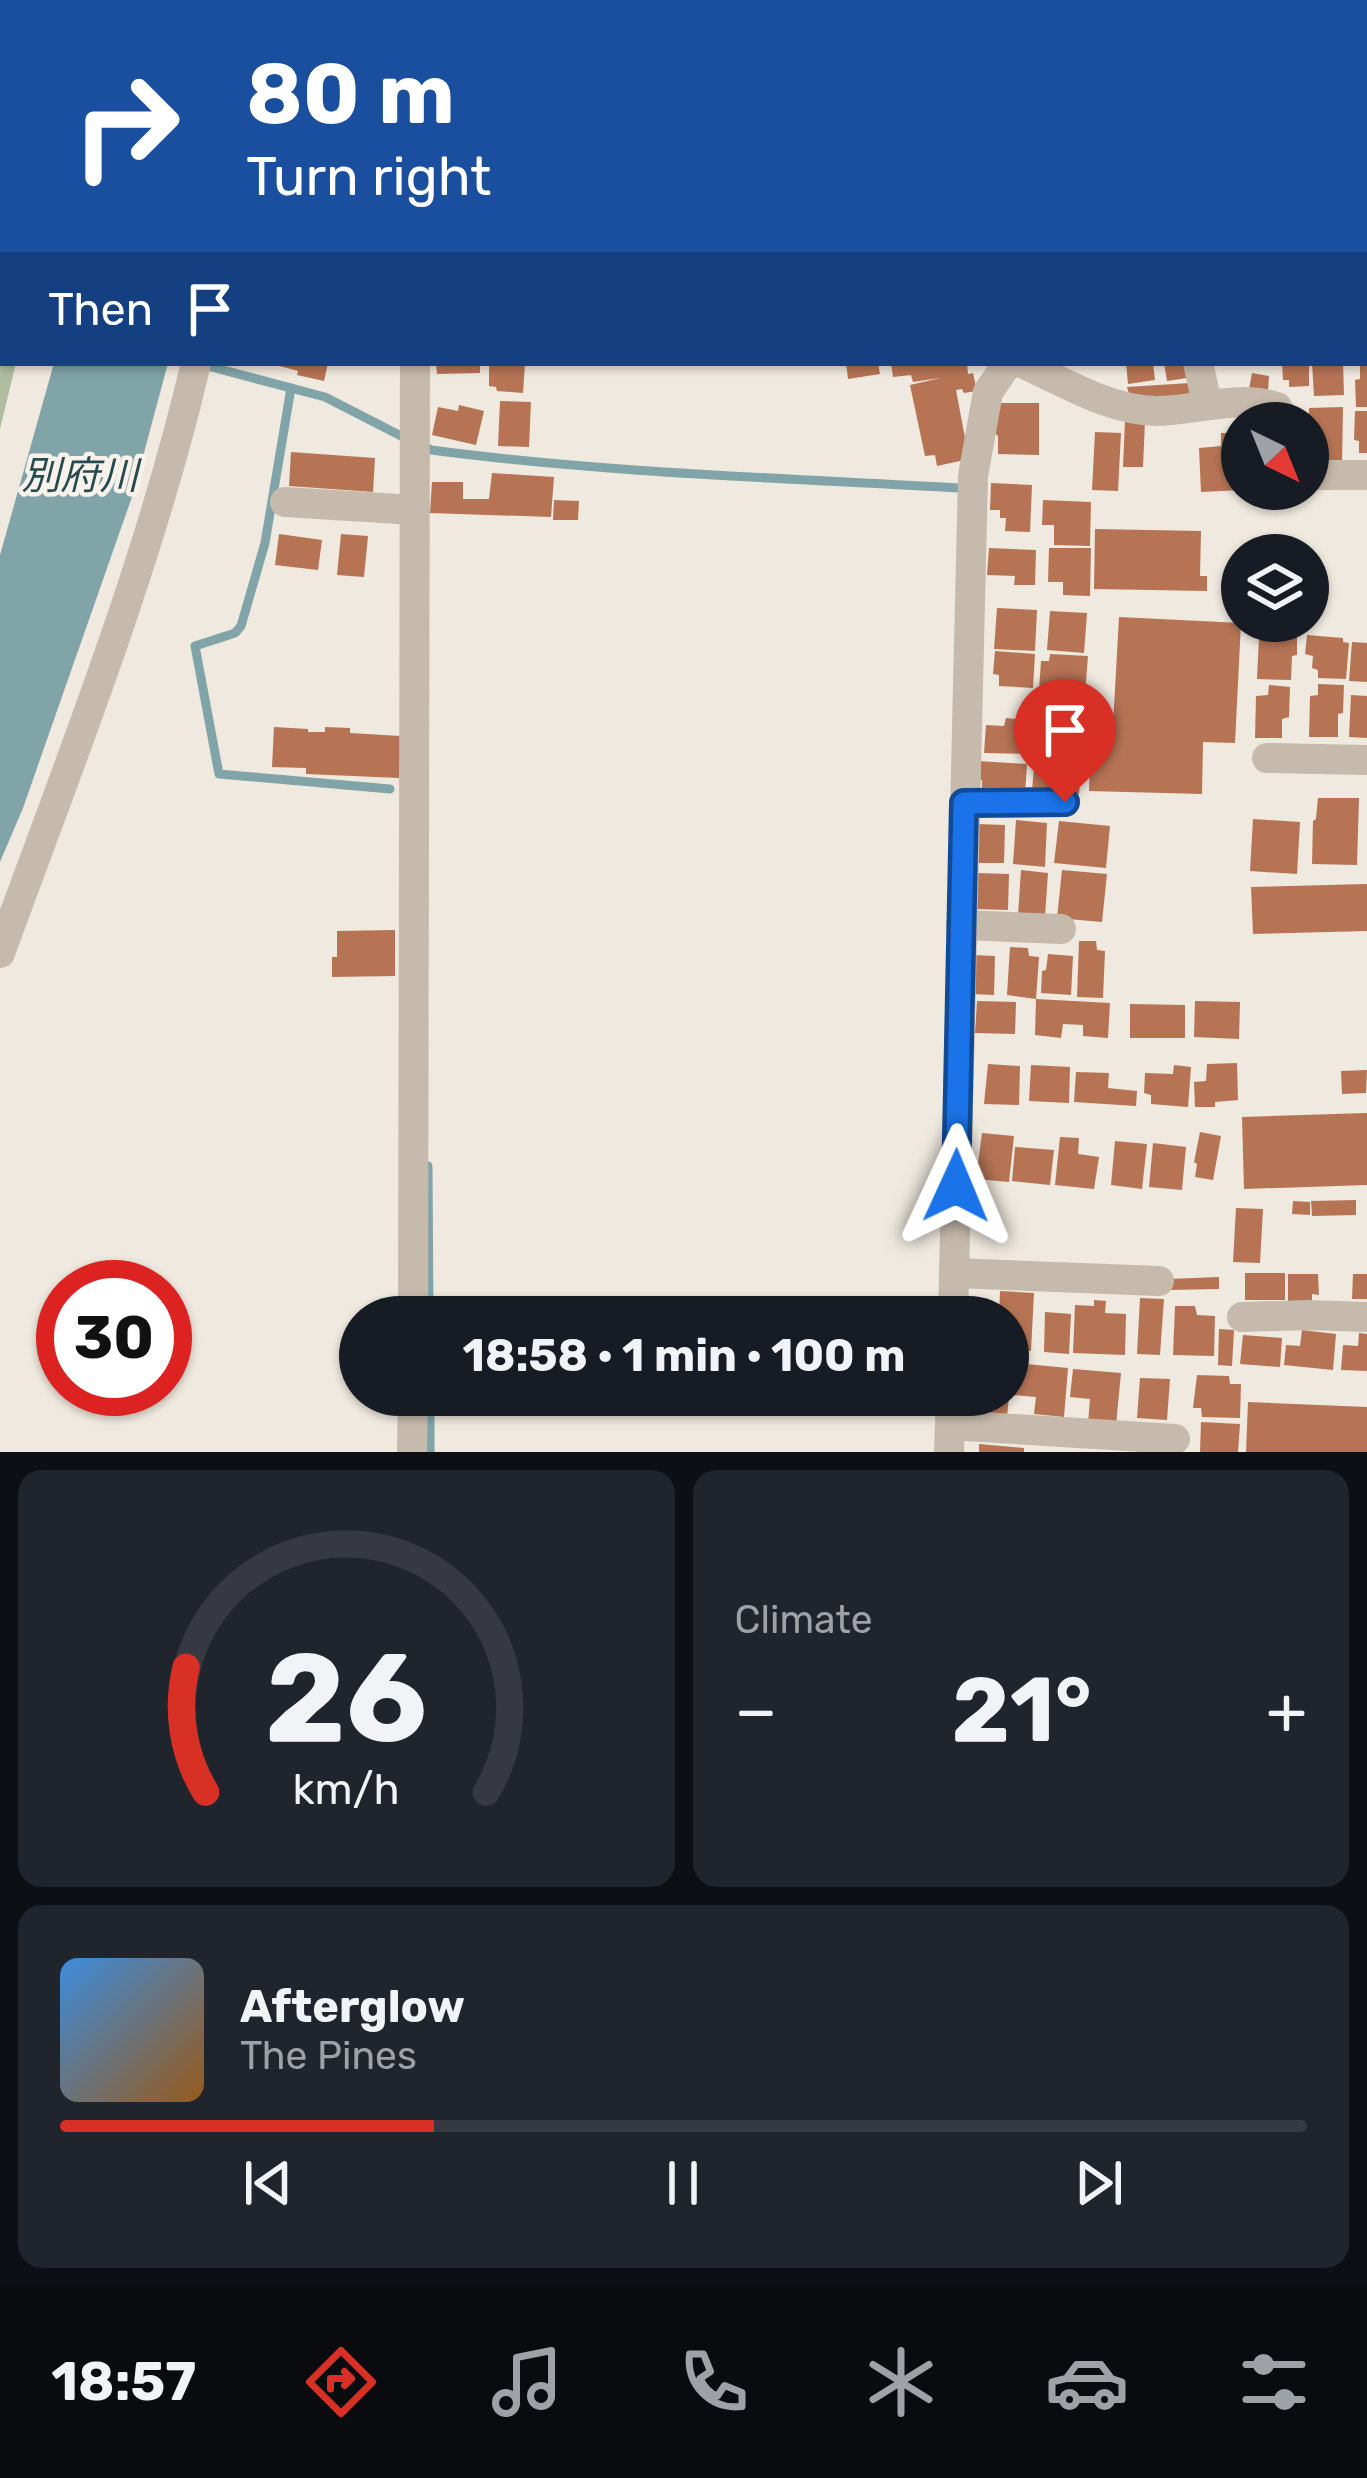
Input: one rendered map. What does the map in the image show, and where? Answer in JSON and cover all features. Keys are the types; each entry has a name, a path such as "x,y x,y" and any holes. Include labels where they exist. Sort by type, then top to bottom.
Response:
{"street":[{"path":"0,953 106,660 196,366"},
{"path":"413,1296 416,366"},
{"path":"953,1296 973,476 988,392 1006,366"},
{"path":"1029,366 1127,408 1190,410 1221,403"},
{"path":"1199,366 1207,403"},
{"path":"1329,475 1367,476"},
{"path":"285,502 415,510"},
{"path":"1267,758 1367,760"},
{"path":"964,803 1065,802"},
{"path":"961,925 1061,929"},
{"path":"954,1273 1159,1281"},
{"path":"1242,1317 1367,1317"},
{"path":"412,1416 412,1452"},
{"path":"950,1424 1176,1436"}],"green space":[{"path":"0,366 15,366 0,429"}],"water":[{"name":"別府川","path":"53,366 167,366 133,494 0,862 0,555"}],"building":[{"path":"280,366 327,366 324,381 297,375 298,371"},
{"path":"436,366 480,366 480,373 437,374"},
{"path":"489,366 525,366 523,393 489,386"},
{"path":"846,366 879,366 880,374 848,379"},
{"path":"891,366 967,366 977,391 956,390 969,459 937,466 935,455 925,456 910,385 940,378 913,382 911,375 893,377"},
{"path":"1126,366 1153,366 1155,380 1128,384"},
{"path":"1164,366 1185,366 1187,378 1167,381"},
{"path":"1282,366 1309,366 1309,386 1289,387 1289,380 1283,380"},
{"path":"1312,366 1343,366 1344,395 1314,396"},
{"path":"1360,366 1367,366 1367,407 1356,407 1355,380 1360,379"},
{"path":"1252,373 1269,376 1268,392 1249,389"},
{"path":"1190,383 1192,402 1131,402 1127,387"},
{"path":"500,401 531,402 529,447 498,446"},
{"path":"998,403 1039,403 1039,455 998,454 998,436 993,432"},
{"path":"459,405 484,411 476,445 432,435 438,407 458,411"},
{"path":"1329,407 1343,407 1342,464 1329,464"},
{"path":"1355,411 1367,411 1367,453 1359,453 1359,441 1354,440"},
{"path":"1125,420 1145,421 1143,467 1123,467"},
{"path":"1095,432 1121,433 1118,491 1092,490"},
{"path":"1221,446 1221,491 1201,492 1199,448"},
{"path":"291,452 375,458 373,492 289,486"},
{"path":"492,473 554,477 551,517 430,513 432,482 463,482 463,499 489,499"},
{"path":"991,483 1032,485 1030,532 1005,531 1006,518 1000,518 1000,510 990,510"},
{"path":"554,500 579,501 578,520 553,520"},
{"path":"1043,500 1091,502 1090,546 1054,545 1054,525 1042,525"},
{"path":"1095,529 1201,531 1200,576 1207,576 1207,591 1094,589"},
{"path":"279,534 322,540 318,570 275,565"},
{"path":"341,534 368,536 364,577 337,575"},
{"path":"989,548 1036,550 1035,585 1014,585 1015,576 987,575"},
{"path":"1049,548 1091,548 1090,596 1063,595 1063,582 1048,582"},
{"path":"997,608 1037,610 1035,651 994,649"},
{"path":"1050,611 1087,613 1084,653 1047,650"},
{"path":"1119,617 1221,622 1221,642 1240,642 1235,743 1203,742 1202,794 1089,791 1091,739 1110,739"},
{"path":"1343,638 1349,643 1346,679 1318,678 1318,670 1312,668 1313,656 1305,654 1306,642"},
{"path":"1259,642 1297,642 1291,680 1257,679"},
{"path":"1352,642 1367,643 1367,682 1349,681"},
{"path":"995,651 1035,654 1033,688 999,686 999,675 993,674"},
{"path":"1050,654 1088,656 1085,694 1039,690 1041,661 1049,661"},
{"path":"1318,684 1344,685 1338,737 1309,737 1310,696 1318,695"},
{"path":"1269,685 1290,687 1289,717 1282,719 1282,738 1255,738 1256,696 1268,695"},
{"path":"1351,695 1367,696 1367,738 1349,737"},
{"path":"1060,703 1085,703 1081,759 1036,754 1039,726 1048,727 1049,717 1059,718"},
{"path":"1006,718 1035,721 1033,754 984,753 986,725 1004,726"},
{"path":"274,727 308,732 350,728 350,733 401,736 399,778 306,774 306,768 272,767"},
{"path":"978,761 1027,764 1025,794 982,788 982,780 977,780"},
{"path":"1034,766 1081,769 1079,794 1032,791"},
{"path":"1318,798 1359,798 1357,865 1312,864"},
{"path":"1253,819 1300,822 1297,874 1250,871"},
{"path":"1016,820 1047,823 1045,867 1013,864"},
{"path":"1059,821 1110,826 1106,868 1054,863"},
{"path":"977,824 1005,825 1004,863 976,863"},
{"path":"1021,870 1048,873 1045,916 1018,915"},
{"path":"1062,870 1107,874 1102,922 1057,918"},
{"path":"976,873 1009,874 1008,910 975,909"},
{"path":"1367,884 1367,931 1253,934 1251,887"},
{"path":"395,930 395,976 332,977 337,931"},
{"path":"1079,941 1096,941 1097,950 1105,951 1103,998 1077,997"},
{"path":"1010,947 1028,948 1029,956 1039,957 1036,999 1007,995"},
{"path":"1048,954 1073,956 1071,995 1041,993"},
{"path":"973,955 995,956 994,995 972,994"},
{"path":"1036,999 1110,1003 1108,1038 1083,1036 1083,1025 1063,1024 1061,1038 1035,1035"},
{"path":"977,1001 1016,1002 1015,1034 975,1033"},
{"path":"1195,1001 1240,1002 1239,1039 1194,1037"},
{"path":"1130,1004 1185,1005 1185,1038 1130,1038"},
{"path":"1237,1063 1238,1100 1195,1107 1194,1082 1206,1081 1207,1064"},
{"path":"988,1064 1020,1066 1019,1105 984,1104"},
{"path":"1031,1065 1070,1067 1069,1103 1029,1101"},
{"path":"1174,1065 1191,1067 1188,1107 1151,1104 1151,1095 1144,1093 1145,1073 1173,1074"},
{"path":"1367,1070 1366,1093 1342,1094 1341,1071"},
{"path":"1076,1072 1109,1073 1108,1088 1137,1091 1136,1106 1074,1102"},
{"path":"1367,1113 1367,1185 1244,1189 1242,1117"},
{"path":"1200,1132 1221,1136 1213,1180 1195,1177"},
{"path":"982,1133 1014,1136 1009,1182 976,1179"},
{"path":"1060,1137 1079,1138 1078,1154 1099,1157 1094,1189 1055,1185"},
{"path":"1115,1141 1147,1144 1142,1189 1111,1185"},
{"path":"1153,1143 1186,1147 1182,1190 1149,1187"},
{"path":"1015,1147 1054,1150 1050,1185 1012,1181"},
{"path":"1356,1200 1356,1215 1312,1216 1311,1201"},
{"path":"1293,1201 1310,1202 1310,1215 1292,1214"},
{"path":"1236,1208 1263,1209 1260,1263 1233,1262"},
{"path":"1245,1273 1285,1273 1285,1300 1245,1300"},
{"path":"1288,1274 1318,1274 1319,1295 1312,1294 1312,1306 1288,1306"},
{"path":"1353,1274 1367,1274 1367,1299 1352,1299"},
{"path":"1219,1277 1219,1289 1170,1290 1169,1279"},
{"path":"1000,1291 1034,1293 1031,1351 1029,1296 1000,1296"},
{"path":"1140,1298 1164,1299 1160,1355 1137,1354"},
{"path":"1094,1300 1106,1301 1105,1313 1126,1314 1125,1355 1073,1353 1075,1305 1094,1306"},
{"path":"1175,1306 1195,1306 1197,1315 1215,1316 1214,1356 1173,1355"},
{"path":"1045,1312 1071,1314 1069,1354 1044,1352"},
{"path":"1219,1329 1234,1330 1232,1366 1218,1365"},
{"path":"1302,1330 1336,1334 1333,1370 1284,1365 1286,1345 1300,1346"},
{"path":"1359,1333 1367,1334 1367,1371 1341,1370 1343,1345 1358,1346"},
{"path":"1243,1335 1282,1338 1280,1367 1240,1364"},
{"path":"1029,1364 1068,1368 1064,1417 1034,1414 1036,1397 1029,1396"},
{"path":"1073,1369 1121,1373 1116,1425 1088,1423 1090,1399 1070,1397"},
{"path":"1197,1375 1229,1376 1230,1384 1241,1384 1240,1418 1202,1417 1201,1408 1193,1408"},
{"path":"1140,1378 1170,1379 1167,1420 1137,1418"},
{"path":"1248,1402 1367,1407 1367,1452 1246,1452"},
{"path":"1201,1422 1240,1424 1238,1452 1200,1452"},
{"path":"979,1444 1024,1448 1024,1452 979,1452"}],"waterway":[{"path":"208,366 325,397 407,439"},
{"path":"291,388 265,543 241,626 235,633 195,646 219,774 390,789"},
{"path":"422,445 431,450 563,464 960,488"},
{"path":"428,1166 429,1296"},
{"path":"430,1416 430,1452"}],"route":[{"path":"956,1186 964,803 1065,802"}]}
